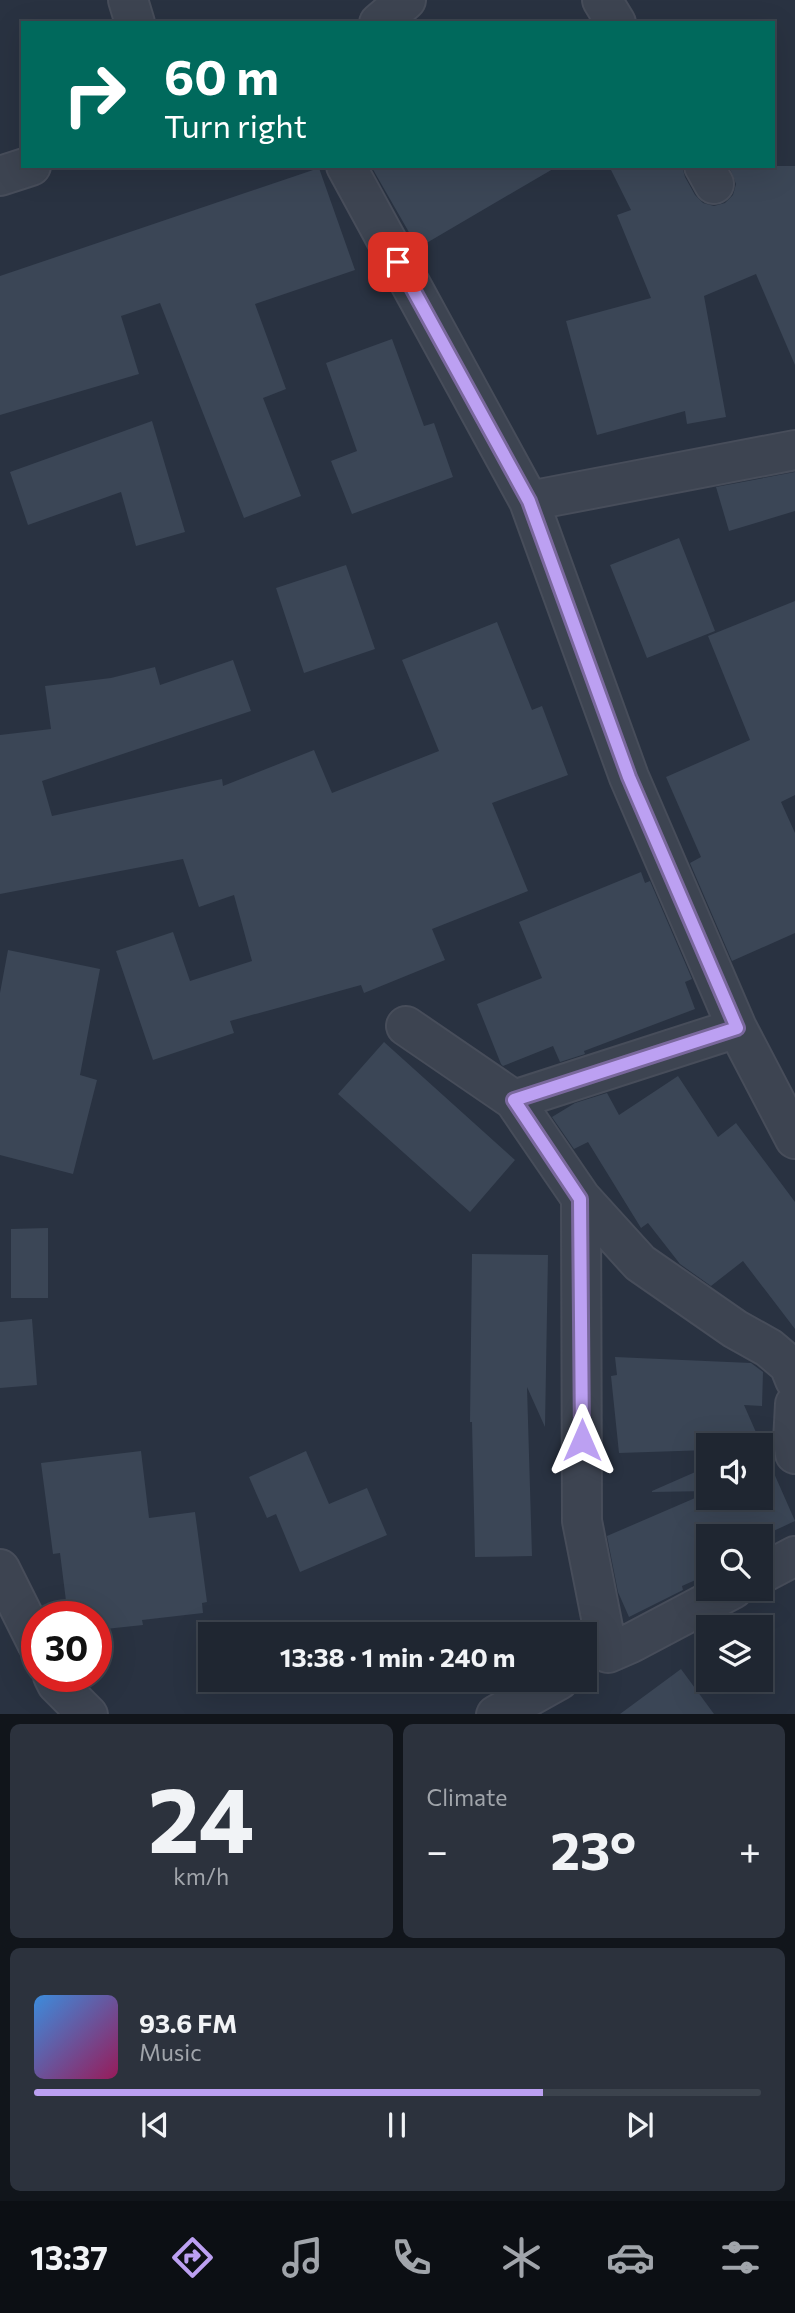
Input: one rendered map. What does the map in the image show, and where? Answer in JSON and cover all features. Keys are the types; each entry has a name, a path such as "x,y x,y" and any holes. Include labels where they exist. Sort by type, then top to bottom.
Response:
{"street":[{"path":"128,0 134,21"},
{"path":"381,21 406,0"},
{"path":"602,0 615,21"},
{"path":"0,176 25,168"},
{"path":"347,168 529,501 629,777 737,1028 795,1139"},
{"path":"529,501 795,450"},
{"path":"406,1026 514,1100 580,1199 640,1263 735,1329 769,1348 789,1365 795,1380"},
{"path":"514,1100 737,1028"},
{"path":"580,1199 582,1521 592,1622"},
{"path":"795,1404 795,1454"},
{"path":"773,1568 795,1556"},
{"path":"0,1569 21,1611"},
{"path":"597,1660 710,1601"},
{"path":"65,1692 88,1714"},
{"path":"496,1714 537,1692"}],"building":[{"path":"795,166 795,365 756,274 704,296 726,417 687,424 685,411 597,435 566,321 651,298 617,215 631,210 610,168 683,168 695,195 703,203 714,206 725,203 733,195 736,184 730,168"},
{"path":"319,168 355,270 255,304 286,389 263,398 301,496 244,518 160,303 121,316 139,374 0,415 0,276"},
{"path":"372,168 555,168 418,248"},
{"path":"392,339 424,426 434,423 453,477 352,514 331,461 357,451 326,363"},
{"path":"152,421 185,532 136,546 121,492 28,525 10,472"},
{"path":"795,472 795,511 729,531 716,487"},
{"path":"679,538 715,631 647,658 610,565"},
{"path":"346,565 375,649 304,673 276,588"},
{"path":"795,601 795,795 781,802 795,833 795,933 732,961 690,863 701,857 666,777 750,740 708,636"},
{"path":"497,622 532,710 542,706 568,775 492,803 528,891 432,929 445,960 364,993 361,985 230,1021 234,1033 153,1060 116,951 173,932 190,981 252,961 234,895 199,907 183,859 0,894 0,735 51,729 45,686 111,678 155,667 160,685 233,660 251,711 42,781 52,816 222,779 223,786 314,750 332,793 439,751 402,660"},
{"path":"641,872 645,883 650,881 692,979 685,982 695,1009 560,1062 553,1046 503,1066 477,1004 542,978 519,922"},
{"path":"8,950 100,969 80,1075 97,1080 73,1174 0,1155 0,993"},
{"path":"384,1042 515,1160 470,1212 338,1094"},
{"path":"678,1076 718,1137 736,1123 795,1202 795,1329 743,1261 711,1286 680,1264 648,1223 641,1228 588,1142 574,1149 552,1117 575,1103 607,1093 619,1115"},
{"path":"48,1228 48,1298 11,1298 11,1229"},
{"path":"472,1254 548,1255 545,1427 527,1387 532,1556 475,1557 470,1422"},
{"path":"32,1319 37,1385 0,1388 0,1322"},
{"path":"615,1357 751,1363 763,1372 762,1406 744,1405 756,1433 696,1433 696,1450 619,1453 611,1376 617,1375"},
{"path":"141,1451 149,1518 195,1512 207,1602 202,1603 203,1613 142,1620 143,1625 112,1628 112,1601 66,1601 60,1553 53,1554 41,1463"},
{"path":"306,1451 329,1504 367,1488 387,1535 300,1572 276,1514 267,1518 249,1477"},
{"path":"773,1471 795,1521 773,1531 773,1524 696,1524 696,1580 682,1586 683,1590 629,1617 618,1592 607,1536 696,1498 696,1510 773,1510"},
{"path":"696,1472 696,1491 652,1491"},
{"path":"681,1669 714,1714 620,1714"}],"route":[{"path":"398,262 529,501 629,777 737,1028 514,1100 580,1199 582,1440"}]}
